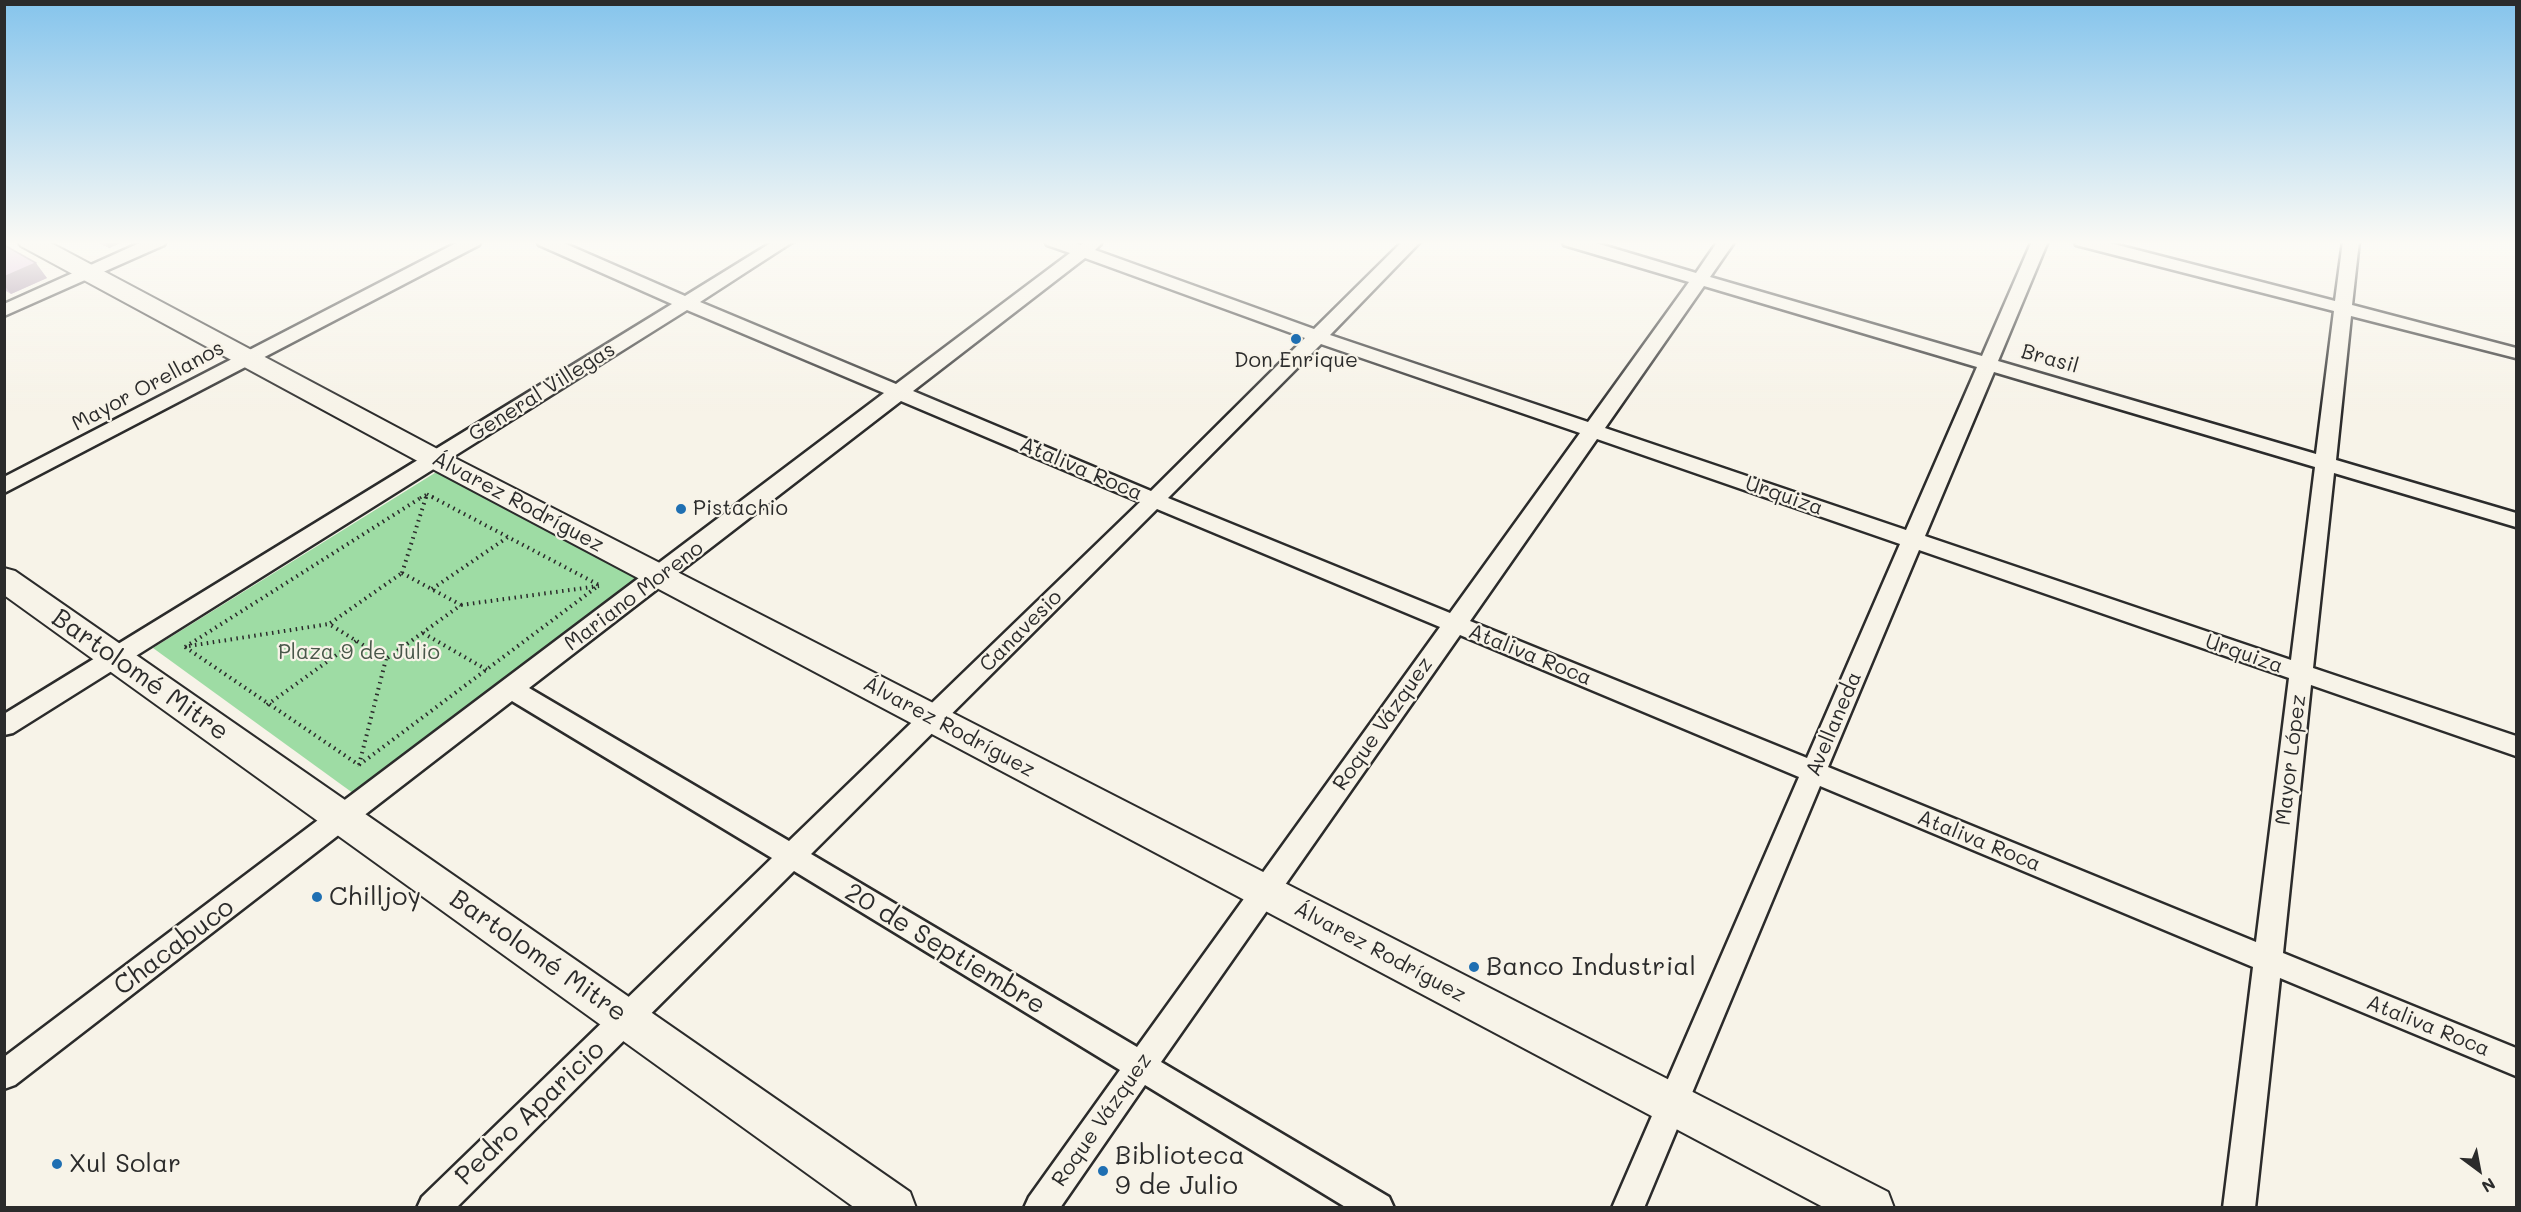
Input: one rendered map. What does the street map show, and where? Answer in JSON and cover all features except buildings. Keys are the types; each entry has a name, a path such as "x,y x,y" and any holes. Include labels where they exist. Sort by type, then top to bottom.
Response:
{"main road":[{"name":"Álvarez Rodríguez","path":"134,298 435,459 1872,1208"},
{"name":"Bartolomé Mitre","path":"4,579 894,1208"}],"street":[{"path":"4,311 34,298"},
{"name":"Mayor Orellanos","path":"4,486 365,298"},
{"name":"Ataliva Roca","path":"674,298 1154,500 2517,1062"},
{"name":"General Villegas","path":"4,726 695,298"},
{"name":"Mariano Moreno","path":"343,819 1024,298"},
{"name":"Urquiza","path":"1220,298 1318,336 1592,431 2517,746"},
{"name":"Canavesio","path":"627,1018 1356,298"},
{"name":"Roque Vázquez","path":"1040,1208 1687,298"},
{"name":"Brasil","path":"1763,298 2517,520"},
{"name":"Avellaneda","path":"1628,1208 2016,298"},
{"path":"2302,298 2517,353"},
{"name":"Mayor López","path":"2239,1208 2344,298"},
{"name":"20 de Septiembre","path":"512,689 1378,1208"},
{"name":"Chacabuco","path":"4,1075 343,819"},
{"name":"Pedro Aparicio","path":"433,1208 627,1018"}],"path":[{"path":"427,494 599,585"},
{"path":"185,647 329,624 402,573 427,494"},
{"path":"185,647 427,494"},
{"path":"431,589 508,537"},
{"path":"402,573 461,605"},
{"path":"359,765 386,659 461,605 599,585"},
{"path":"359,765 599,585"},
{"path":"329,624 386,659"},
{"path":"423,633 486,670"},
{"path":"267,705 356,641"},
{"path":"185,647 267,705 359,765"}],"green space":[{"name":"Plaza 9 de Julio","path":"438,471 643,579 357,796 153,648"}],"place":[{"name":"Don Enrique","path":"1296,339"},
{"name":"Pistachio","path":"681,509"},
{"name":"Chilljoy","path":"317,897"},
{"name":"Banco Industrial","path":"1474,967"},
{"name":"Xul Solar","path":"57,1164"},
{"name":"Biblioteca 9 de Julio","path":"1103,1171"}]}
